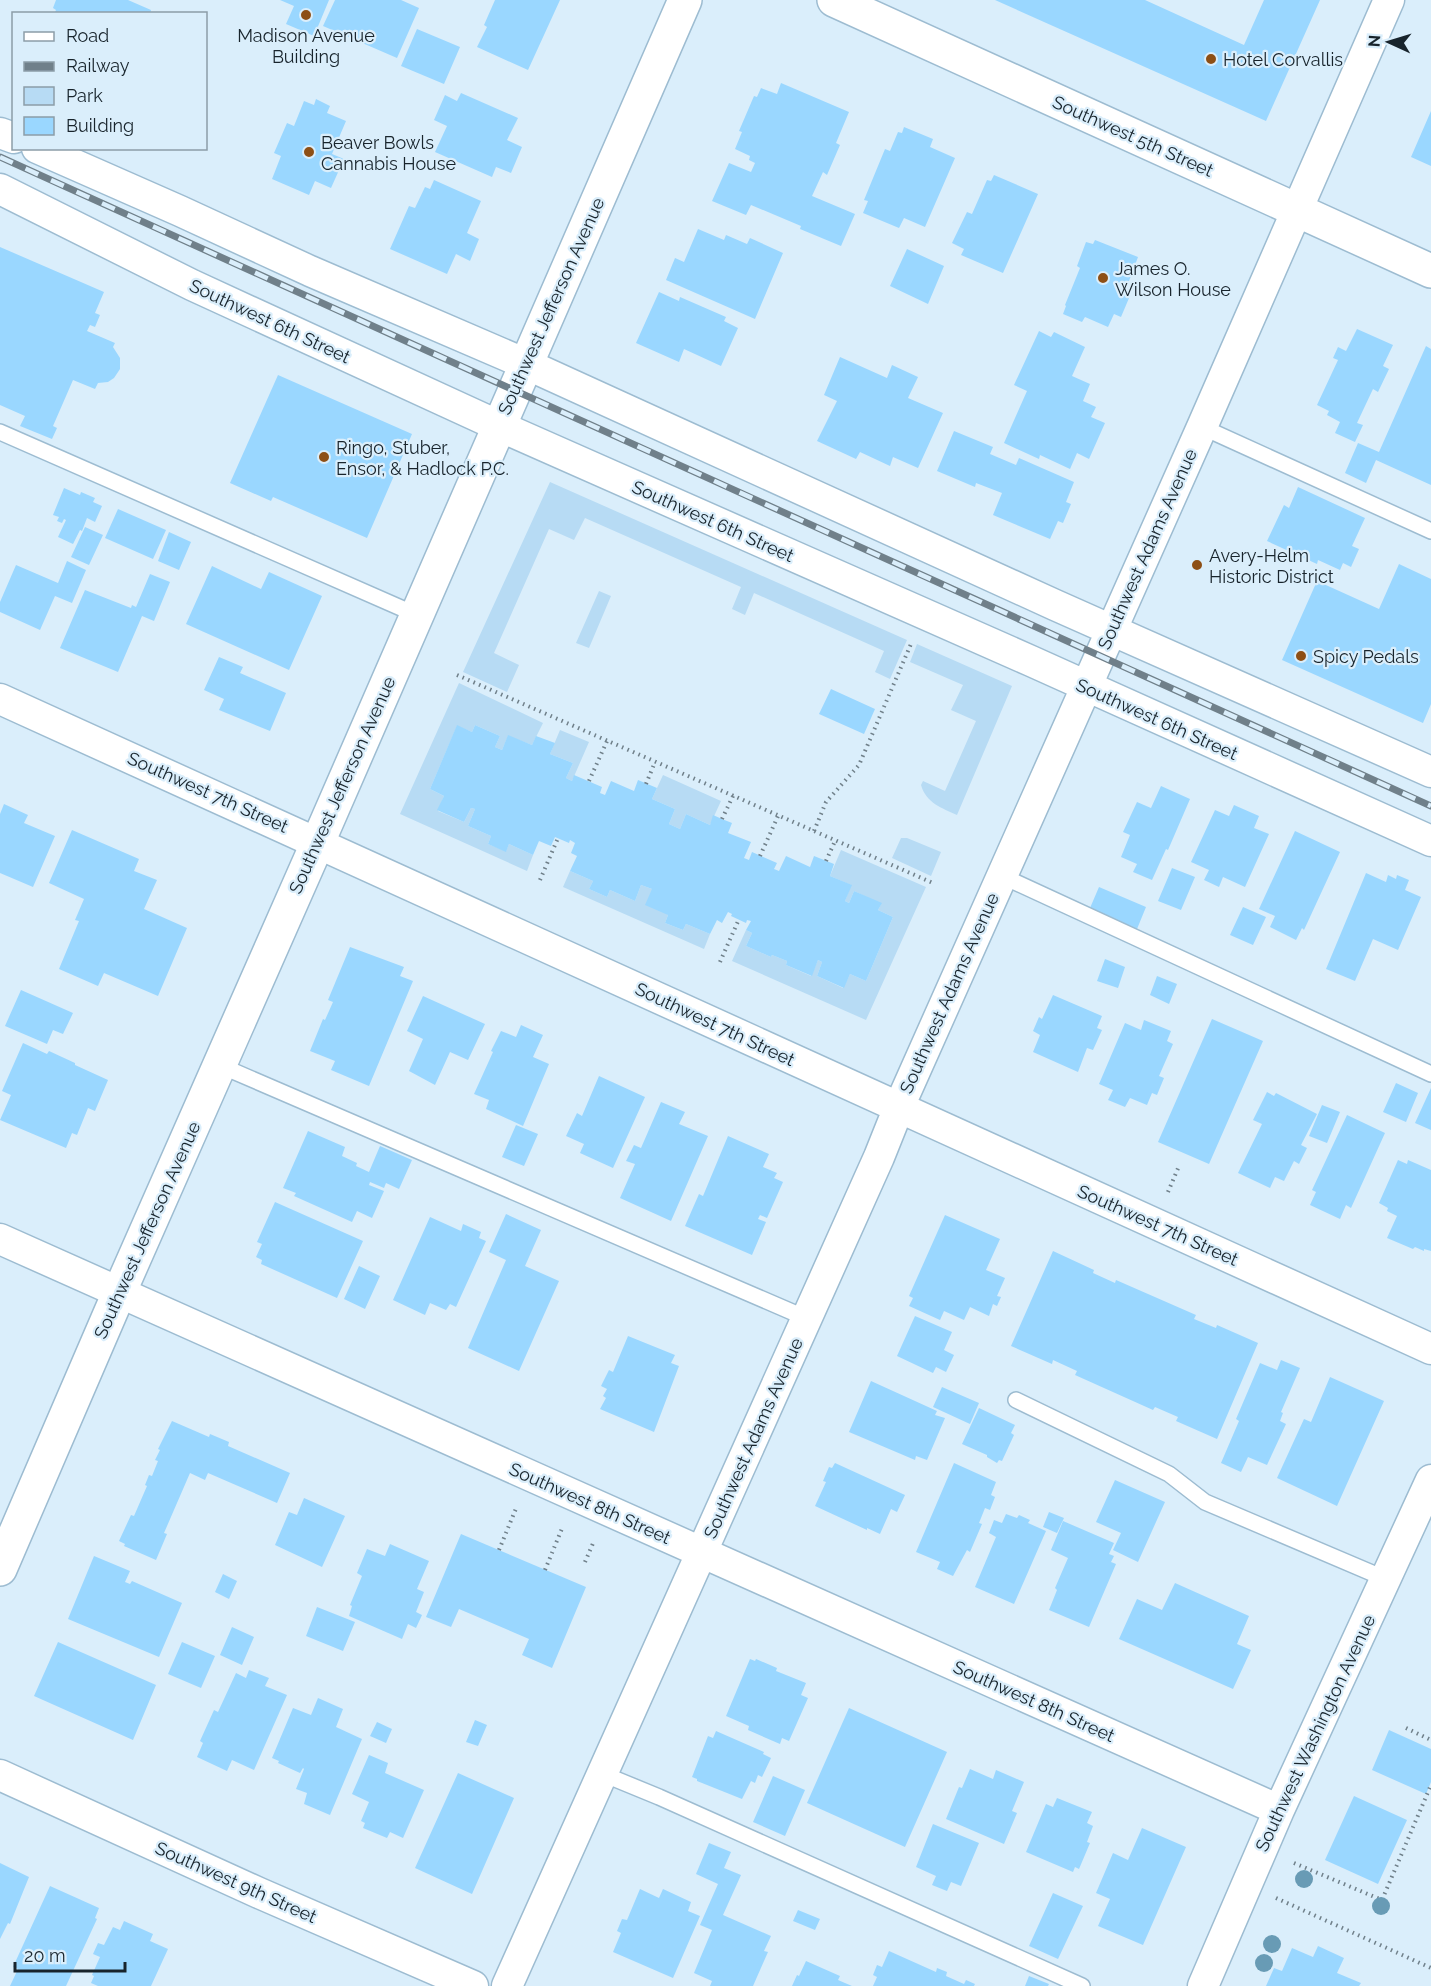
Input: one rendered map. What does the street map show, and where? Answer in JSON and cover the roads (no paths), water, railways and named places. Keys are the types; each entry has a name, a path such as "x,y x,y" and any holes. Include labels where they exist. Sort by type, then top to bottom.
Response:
{"street":[{"name":"Southwest Jefferson Avenue","path":"0,1569 685,0"},
{"name":"Southwest 5th Street","path":"834,0 1431,271"},
{"name":"Southwest Adams Avenue","path":"507,1986 879,1156 898,1107 1202,427 1389,0"},
{"path":"42,150 310,271 526,364 1111,630 1431,772"},
{"name":"Southwest 6th Street","path":"0,189 192,285 499,426 1431,841"},
{"name":"Southwest 7th Street","path":"0,699 1431,1349"},
{"name":"Southwest 8th Street","path":"0,1239 1279,1810"},
{"name":"Southwest Washington Avenue","path":"1203,1986 1279,1810 1431,1480"},
{"name":"Southwest 9th Street","path":"0,1775 259,1893 473,1986"}],"lane":[{"path":"1202,427 1431,531"},
{"path":"0,432 417,615"},
{"path":"1002,876 1431,1074"},
{"path":"219,1065 806,1318"},
{"path":"1016,1400 1169,1474 1205,1502 1386,1579"},
{"path":"603,1774 1082,1986"}],"railway":[{"path":"0,157 1431,806"}],"place":[{"name":"Madison Avenue Building","path":"306,15"},
{"name":"Hotel Corvallis","path":"1211,59"},
{"name":"Beaver Bowls Cannabis House","path":"309,152"},
{"name":"James O. Wilson House","path":"1103,278"},
{"name":"Ringo, Stuber, Ensor, & Hadlock P.C.","path":"324,457"},
{"name":"Avery-Helm Historic District","path":"1197,565"},
{"name":"Spicy Pedals","path":"1301,656"}]}
